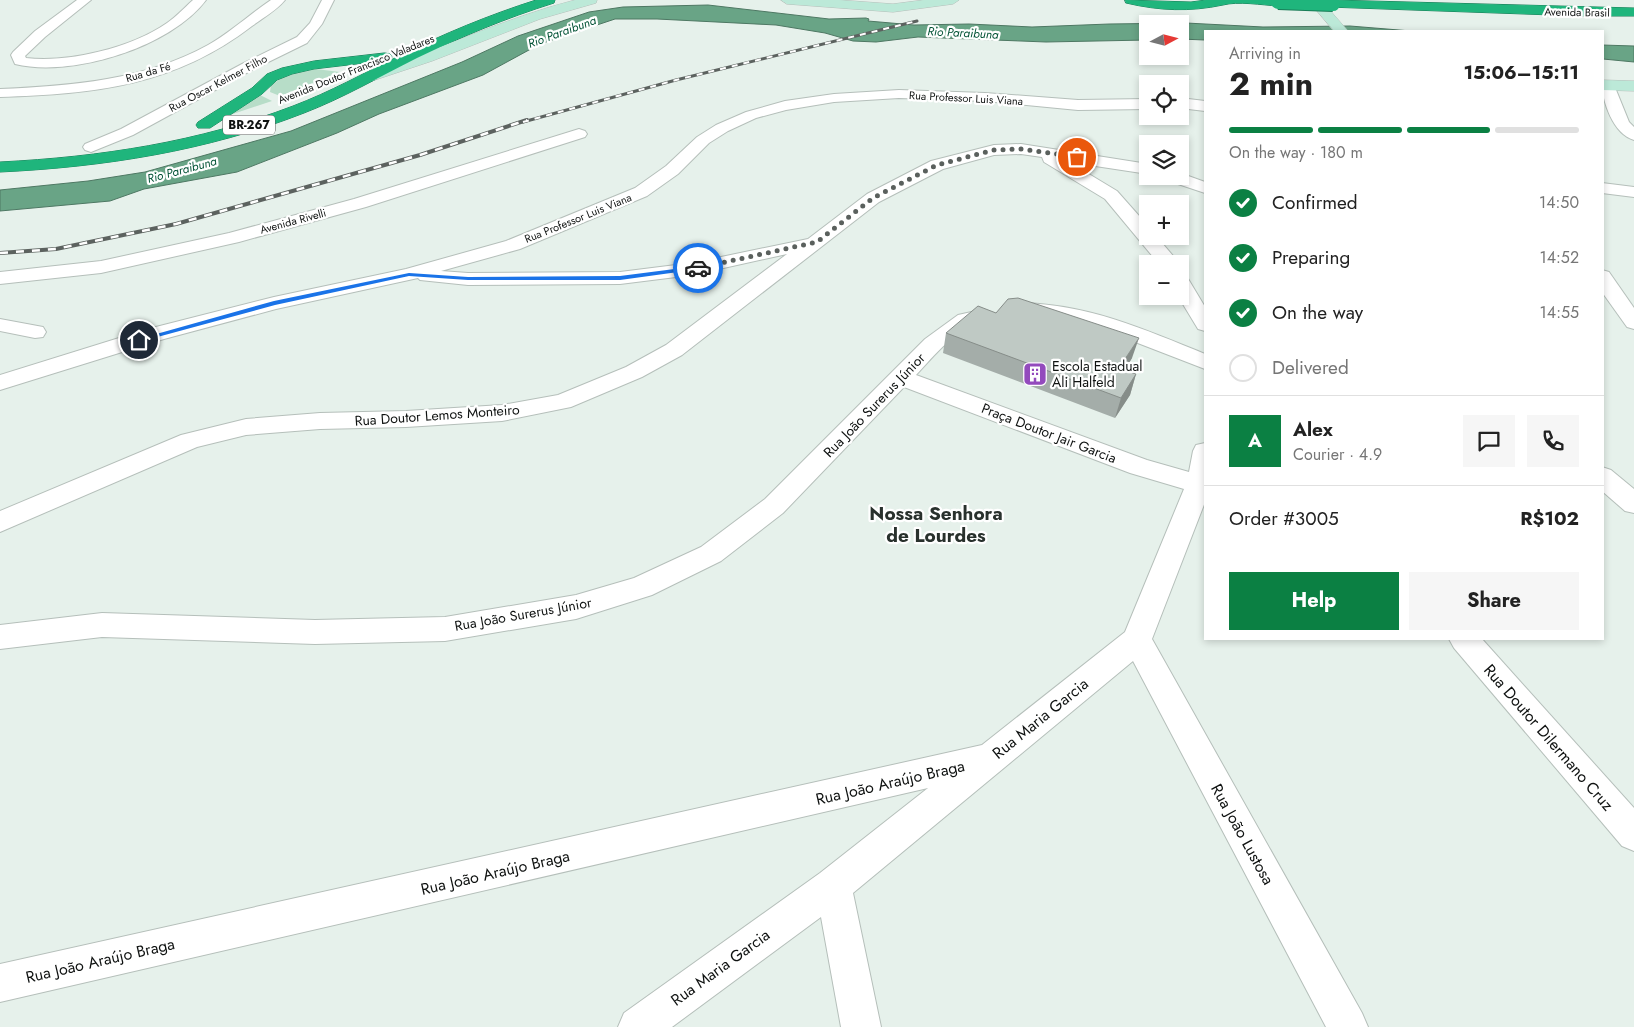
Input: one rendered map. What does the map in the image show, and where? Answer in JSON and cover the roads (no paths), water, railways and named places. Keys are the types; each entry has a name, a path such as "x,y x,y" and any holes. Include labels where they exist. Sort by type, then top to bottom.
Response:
{"highway":[{"name":"Avenida Doutor Francisco Valadares","path":"0,167 80,161 167,147 253,124 297,110 336,85 372,76 481,22 532,0"},
{"name":"Avenida Doutor Francisco Valadares","path":"352,70 481,22 549,0"},
{"path":"1131,0 1192,5 1210,5 1223,0"},
{"name":"Avenida Brasil","path":"1212,0 1278,2 1332,8 1374,5 1634,12"},
{"path":"1361,0 1374,5"},
{"path":"204,125 257,91 272,77 287,71 324,64 386,57"},
{"path":"324,64 352,70"},
{"name":"BR-267","path":"257,91 275,100 318,99 336,85 356,79 358,74 352,70"},
{"name":"Avenida Doutor Francisco Valadares","path":"0,156 91,147 156,136 229,118 275,100"}],"main road":[{"name":"Avenida Doutor Francisco Valadares","path":"372,76 431,57 531,16 591,0"},
{"path":"787,0 893,8 953,0"},
{"path":"1302,0 1332,8"},
{"path":"1314,0 1332,8 1341,30"},
{"path":"1326,30 1332,8"},
{"path":"1605,85 1634,86"}],"street":[{"path":"85,0 40,34 18,55 20,61 28,63 62,62 112,52 171,26 200,0"},
{"name":"Rua da Fé","path":"0,93 104,83 162,70 214,47 279,0"},
{"name":"Rua Oscar Kelmer Filho","path":"91,147 147,121 247,66 302,40 316,24 328,0"},
{"path":"1605,85 1622,124 1634,135"},
{"name":"Rua Professor Luis Viana","path":"0,383 156,334 274,303 409,274 513,244 641,192 672,170 703,140 722,128 751,115 785,106 834,98 899,94 985,97 1078,105 1139,104"},
{"path":"1189,104 1204,106"},
{"name":"Avenida Rivelli","path":"0,278 102,267 232,238 360,203 579,134"},
{"name":"Rua Doutor Lemos Monteiro","path":"0,522 190,441 246,427 320,421 406,419 502,413 563,402 634,372 674,350 873,198 937,165 994,150 1021,149 1096,159 1139,167"},
{"path":"1041,153 1074,171 1111,195 1162,255"},
{"path":"1189,182 1204,188"},
{"path":"1604,188 1634,192"},
{"path":"409,274 468,279 620,278 692,269 817,242"},
{"path":"1604,279 1634,324"},
{"path":"1189,297 1204,323"},
{"name":"Rua João Surerus Júnior","path":"0,637 102,625 315,632 445,629 576,607 642,587 711,554 774,506 933,344 965,319 997,312 1036,308 1063,311 1096,318 1130,330 1204,362"},
{"path":"1604,310 1634,324"},
{"path":"0,325 35,332"},
{"name":"Praça Doutor Jair Garcia","path":"900,377 1139,467 1199,484"},
{"name":"Rua Maria Garcia","path":"638,1027 833,886 1137,640 1199,484 1204,456"},
{"path":"1604,478 1634,504"},
{"name":"Rua João Lustosa","path":"1137,640 1348,1027"},
{"name":"Rua Doutor Dilermano Cruz","path":"1465,640 1634,834"},
{"name":"Rua João Araújo Braga","path":"0,983 989,759"},
{"path":"833,886 861,1027"}],"water":[{"name":"Rio Paraibuna","path":"708,5 829,19 866,18 869,19 868,21 914,25 969,24 1032,27 1139,24 1139,40 1046,42 918,37 876,42 853,41 825,33 776,25 657,19 615,19 540,44 483,75 379,114 337,133 237,172 144,189 110,201 0,211 0,190 88,181 145,172 291,131 462,62 518,36 589,12 623,7"},
{"name":"Rio Paraibuna","path":"1189,23 1263,27 1350,26 1399,30 1204,30 1204,40 1189,39"},
{"path":"1604,45 1634,46 1634,62 1604,59"}],"railway":[{"path":"523,122 676,80 917,21"},
{"path":"0,253 56,249 176,224 420,155 527,120"}],"place":[{"name":"Escola Estadual Ali Halfeld","path":"1035,374"}],"district":[{"name":"Nossa Senhora de Lourdes","path":"936,524"}]}
